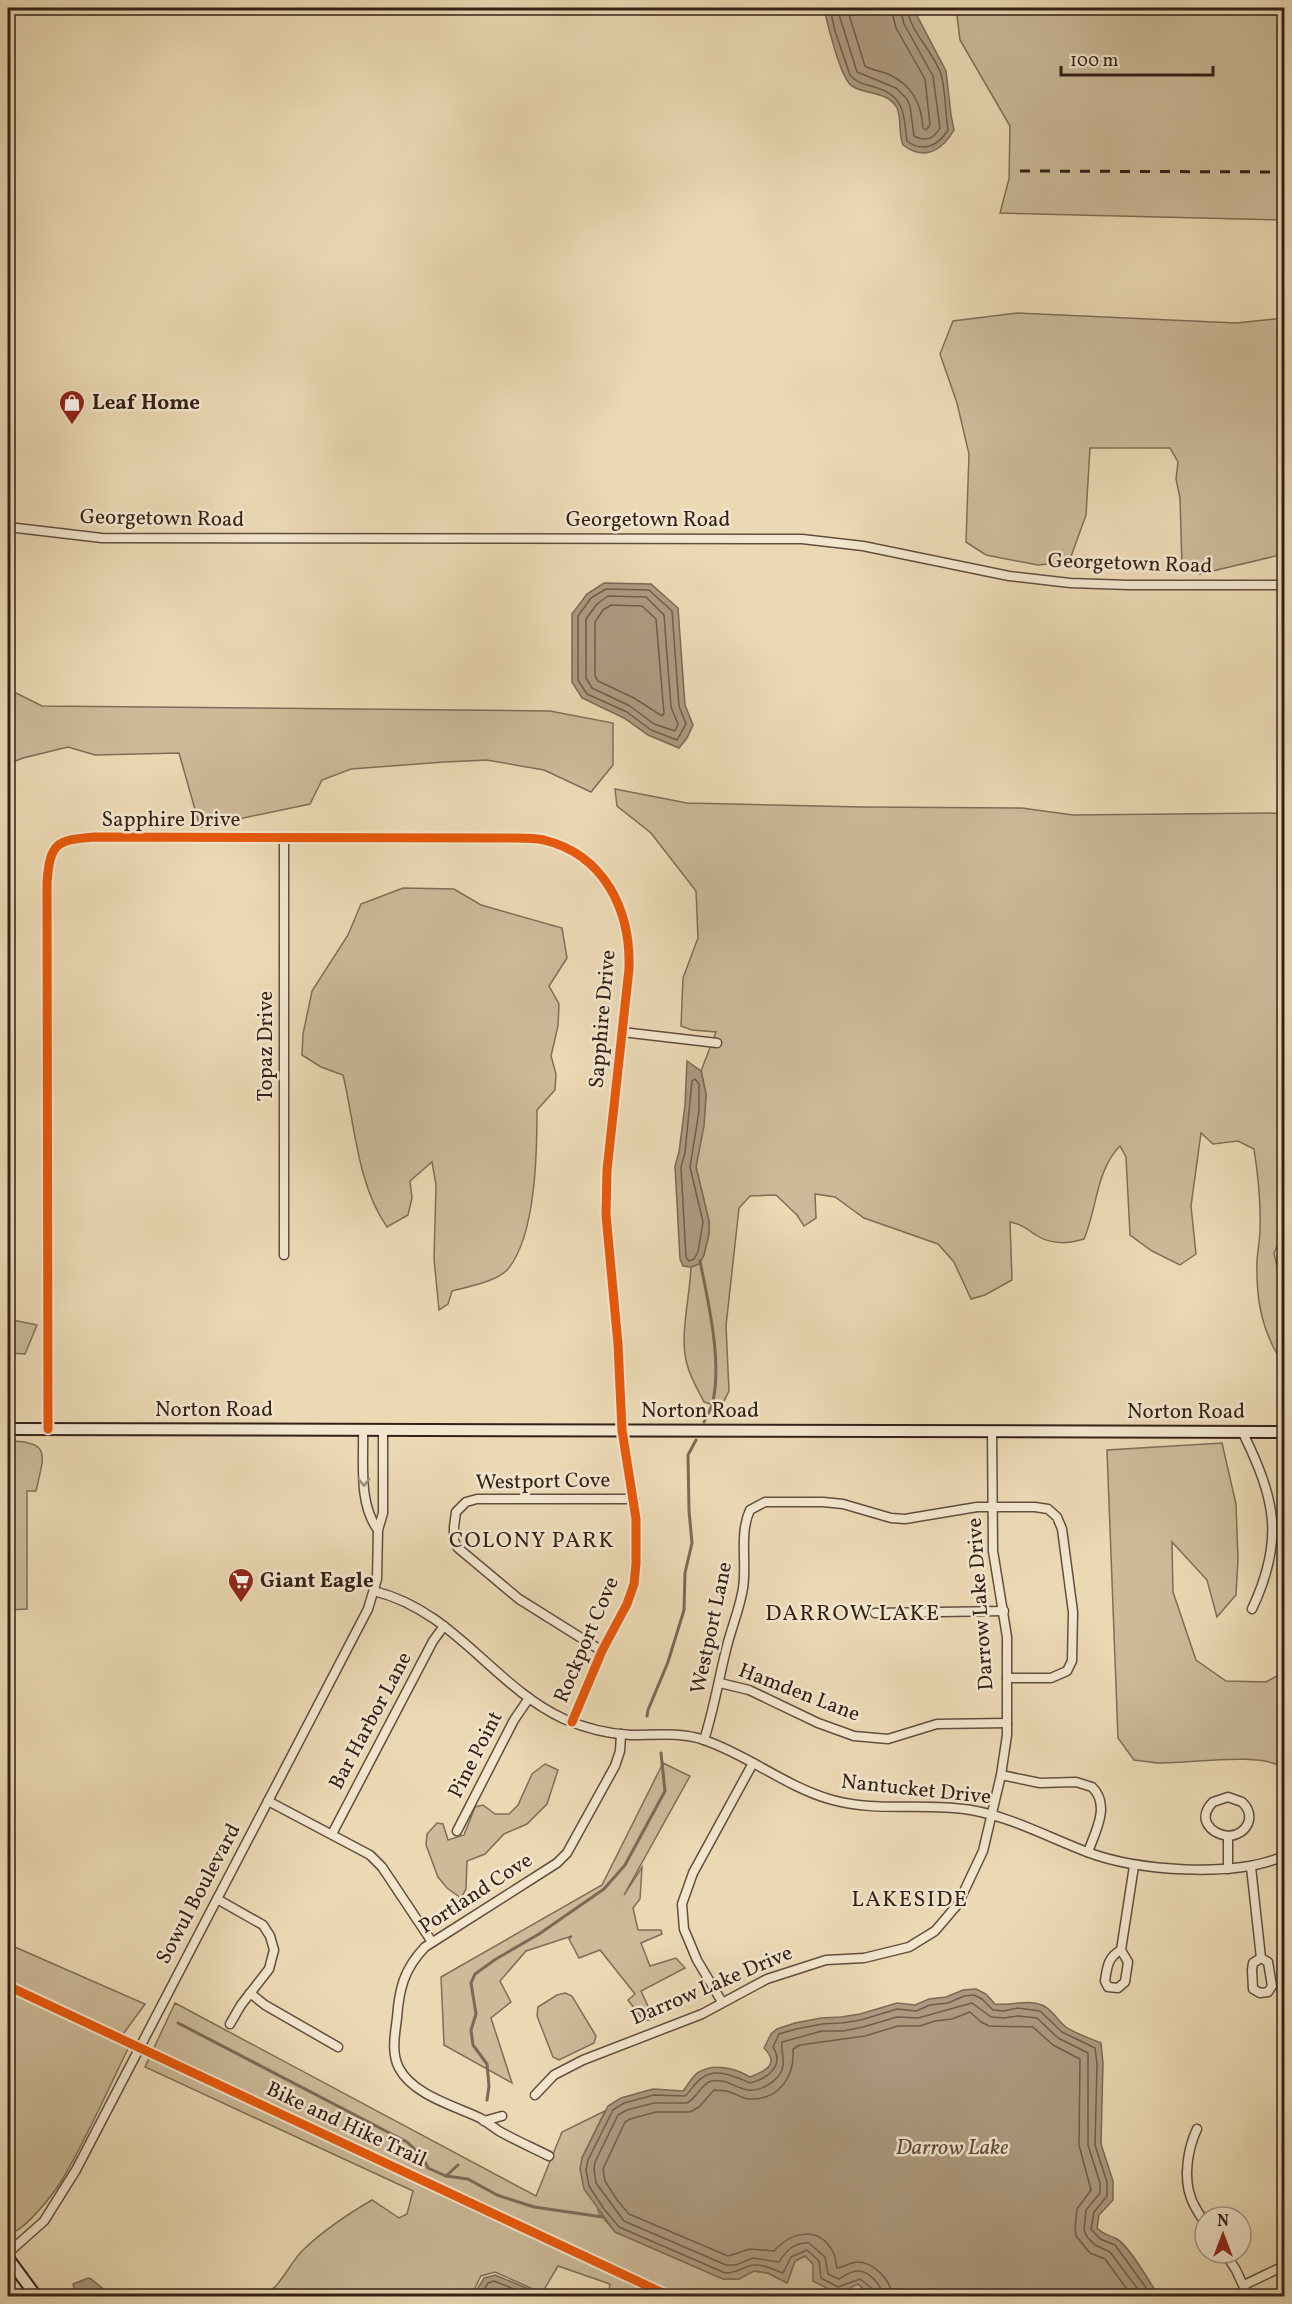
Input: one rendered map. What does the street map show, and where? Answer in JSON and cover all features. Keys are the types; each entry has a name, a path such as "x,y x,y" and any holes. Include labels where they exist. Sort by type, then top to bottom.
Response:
{"street":[{"name":"Georgetown Road","path":"8,527 102,538 802,539 892,550 1008,576 1070,583 1284,585"},
{"name":"Sapphire Drive","path":"48,1429 47,883 50,856 54,849 67,840 94,837 543,839 568,849 593,867 612,890 621,909 630,953 607,1170 606,1208 618,1344 622,1430"},
{"name":"Topaz Drive","path":"284,838 284,1255"},
{"path":"622,1032 717,1043"},
{"name":"Norton Road","path":"8,1429 1284,1432"},
{"name":"Sowul Boulevard","path":"363,1430 366,1507 370,1520 378,1530"},
{"name":"Sowul Boulevard","path":"8,2253 33,2232 57,2203 361,1623 374,1591 378,1565 378,1530 383,1512 383,1430"},
{"name":"Rockport Cove","path":"572,1722 602,1651 627,1604 634,1584 636,1519 622,1430"},
{"name":"Darrow Lake Drive","path":"535,2096 554,2075 583,2060 702,2014 767,1979 826,1960 886,1953 909,1947 936,1931 958,1904 982,1851 1001,1775 1007,1723 1007,1637 993,1551 992,1431"},
{"path":"1243,1432 1269,1494 1273,1522 1269,1566 1252,1609"},
{"name":"Westport Cove","path":"602,1651 519,1599 461,1552 454,1542 454,1516 462,1504 477,1499 634,1499"},
{"name":"Westport Lane","path":"704,1740 720,1683 727,1643 738,1611 743,1588 747,1516 755,1506 771,1502 843,1504 891,1518 905,1519 923,1518 958,1509 992,1507"},
{"path":"992,1507 1041,1507 1053,1513 1060,1523 1064,1541 1073,1612 1072,1661 1067,1671 1051,1678 1007,1678"},
{"name":"Nantucket Drive","path":"374,1591 393,1595 415,1605 444,1626 529,1698 572,1722 597,1730 621,1734 673,1734 704,1740 806,1790 845,1803 889,1808 949,1808 992,1814 1088,1852 1134,1866 1228,1869 1251,1867 1284,1856"},
{"path":"875,1612 1004,1611"},
{"name":"Bar Harbor Lane","path":"332,1834 433,1641 444,1626"},
{"name":"Hamden Lane","path":"720,1683 749,1690 843,1733 865,1737 896,1737 929,1726 945,1724 1007,1723"},
{"name":"Pine Point","path":"457,1831 514,1720 529,1698"},
{"name":"Portland Cove","path":"549,2156 414,2086 404,2076 397,2063 394,2049 400,1989 404,1975 414,1959 432,1942 556,1863 567,1853 615,1766 620,1751 621,1734"},
{"path":"722,2002 697,1960 684,1929 682,1904 693,1873 753,1763"},
{"path":"1001,1775 1032,1782 1076,1782 1092,1786 1101,1801 1101,1815 1088,1852"},
{"path":"1228,1797 1238,1799 1246,1805 1250,1819 1243,1832 1228,1836 1210,1829 1206,1814 1214,1802 1228,1797"},
{"path":"268,1801 363,1850 382,1867 432,1942"},
{"path":"1228,1836 1228,1869"},
{"path":"1121,1950 1134,1866"},
{"path":"1251,1867 1261,1958"},
{"path":"217,1899 258,1922 267,1930 273,1943 273,1957 269,1969 230,2024"},
{"path":"250,1993 274,2010 338,2047"},
{"path":"484,2121 502,2116"},
{"path":"1195,2205 1187,2178 1191,2142 1197,2129"},
{"path":"8,2258 36,2296"},
{"path":"1232,2265 1248,2296"},
{"path":"1244,2285 1284,2266"}],"shaded area":[{"path":"953,8 1284,8 1284,220 1000,213 1009,179 1010,126 960,40 957,16"},
{"path":"1017,313 1236,323 1284,318 1284,554 1200,574 1182,567 1180,498 1176,479 1178,462 1170,448 1090,448 1086,515 1069,562 1038,565 986,555 966,542 969,454 957,403 940,354 953,321"},
{"path":"8,689 42,706 550,711 613,723 613,765 591,792 544,770 487,760 351,769 322,780 310,804 200,827 179,753 95,755 68,747 8,764"},
{"path":"615,789 687,803 1022,808 1073,815 1284,813 1284,1231 1274,1253 1284,1295 1284,1356 1277,1354 1271,1343 1258,1297 1257,1260 1260,1208 1254,1149 1238,1141 1213,1144 1201,1133 1191,1206 1196,1254 1180,1265 1152,1251 1130,1235 1126,1157 1120,1146 1106,1166 1101,1178 1084,1239 1066,1243 1054,1242 1042,1238 1021,1225 1010,1222 1012,1280 985,1295 971,1299 954,1262 938,1244 864,1218 835,1197 815,1194 816,1218 804,1226 797,1215 776,1195 750,1196 739,1208 726,1326 729,1391 721,1407 704,1402 688,1369 684,1342 691,1267 699,1264 704,1255 709,1234 709,1221 696,1167 706,1094 701,1071 716,1032 692,1030 681,1026 683,978 698,938 696,891 651,833 617,806"},
{"path":"403,888 454,889 481,905 562,928 567,958 549,986 559,1004 558,1026 551,1056 556,1074 555,1090 537,1110 533,1192 524,1236 508,1269 497,1277 482,1283 452,1291 448,1304 439,1310 434,1259 436,1185 432,1162 410,1181 412,1198 408,1215 387,1227 369,1192 363,1173 343,1075 321,1067 302,1055 303,1034 312,991 348,935 361,904"},
{"path":"8,1319 37,1325 25,1354 8,1353"},
{"path":"8,1441 32,1444 42,1452 36,1491 27,1491 27,1609 8,1610"},
{"path":"1222,1443 1236,1504 1238,1559 1236,1595 1217,1617 1207,1580 1172,1542 1173,1592 1196,1660 1226,1681 1266,1682 1284,1672 1284,1768 1259,1760 1242,1759 1171,1763 1134,1760 1118,1738 1107,1450"},
{"path":"663,1763 690,1776 624,1895 642,1867 640,1899 633,1908 638,1930 661,1930 662,1934 641,1943 650,1966 676,1958 685,1968 641,1991 654,2019 644,2021 628,2000 635,1994 600,1950 579,1958 569,1939 572,1936 526,1951 500,1981 511,2002 491,2018 512,2083 444,2045 441,1977 602,1885"},
{"path":"545,1764 558,1770 547,1804 527,1824 504,1834 485,1854 467,1861 466,1889 461,1898 447,1888 438,1877 426,1845 427,1834 437,1823 443,1824 448,1840 464,1835 475,1807 483,1805 495,1814 509,1814 518,1805 532,1774"},
{"path":"8,1944 145,2004 121,2037 8,1982"},
{"path":"8,1989 129,2047 62,2180 29,2221 14,2232 8,2233"},
{"path":"565,1993 572,1996 596,2036 594,2043 559,2060 553,2057 537,2016 538,2007 557,1995"},
{"path":"175,2003 536,2196 562,2132 605,2111 582,2158 599,2213 615,2232 723,2279 739,2279 753,2271 768,2273 787,2283 795,2261 805,2256 813,2264 858,2284 871,2296 608,2296 610,2284 558,2266 542,2293 495,2272 481,2276 471,2296 262,2296 280,2281 304,2249 337,2222 372,2200 399,2218 407,2214 413,2191 145,2067"}],"water":[{"path":"824,8 913,8 946,71 954,130 944,143 925,153 911,150 903,145 898,112 893,103 882,96 858,89 847,81 835,49"},
{"path":"604,583 651,584 678,608 685,705 693,725 679,748 648,735 624,718 582,698 572,682 572,614 587,594"},
{"path":"687,1061 701,1071 706,1094 704,1126 696,1167 709,1221 709,1234 704,1255 699,1264 691,1267 683,1266 680,1259 675,1166 685,1105"},
{"name":"Darrow Lake","path":"976,1989 986,1994 995,2004 1036,2003 1042,2005 1066,2027 1101,2043 1103,2063 1101,2144 1113,2181 1113,2200 1099,2215 1097,2228 1122,2243 1134,2257 1159,2296 871,2296 858,2284 838,2294 813,2281 813,2264 805,2256 795,2261 787,2283 768,2273 754,2271 739,2279 723,2279 615,2232 584,2189 580,2169 582,2158 608,2106 621,2098 653,2089 683,2091 692,2078 705,2069 718,2067 738,2071 750,2077 756,2075 771,2063 771,2058 764,2048 771,2034 777,2029 795,2023 860,2014 897,2003 915,2005 963,1990"},
{"path":"495,2275 536,2292 540,2296 473,2296 484,2278"},
{"path":"88,2278 112,2296 76,2296 73,2284"}],"waterway":[{"path":"700,1261 713,1331 716,1367 712,1404 704,1422"},
{"path":"647,1716 668,1662 684,1610 685,1573 692,1543 688,1455 696,1440"},
{"path":"487,2100 489,2086 487,2064 473,2045 471,2030 476,2014 471,1983 475,1974 539,1934 604,1889 625,1865 665,1791 661,1753"},
{"path":"178,2023 407,2142 422,2156 428,2168 446,2176 468,2179 497,2195 534,2207 603,2217"},
{"path":"446,2176 458,2165"}],"railway":[{"path":"1020,171 1284,172"}],"cycle path":[{"path":"48,1429 47,883 50,860 57,846 71,840 94,837 526,838 544,840 565,847 583,858 610,888 625,926 628,947 629,969 607,1170 606,1215 618,1344 622,1430 636,1519 634,1584 627,1604 602,1651 572,1722"},
{"name":"Bike and Hike Trail","path":"8,1986 669,2296"}],"place":[{"name":"Leaf Home","path":"72,426"},
{"name":"Giant Eagle","path":"241,1604"}],"district":[{"name":"COLONY PARK","path":"532,1541"},
{"name":"DARROW LAKE","path":"853,1614"},
{"name":"LAKESIDE","path":"910,1900"}]}
